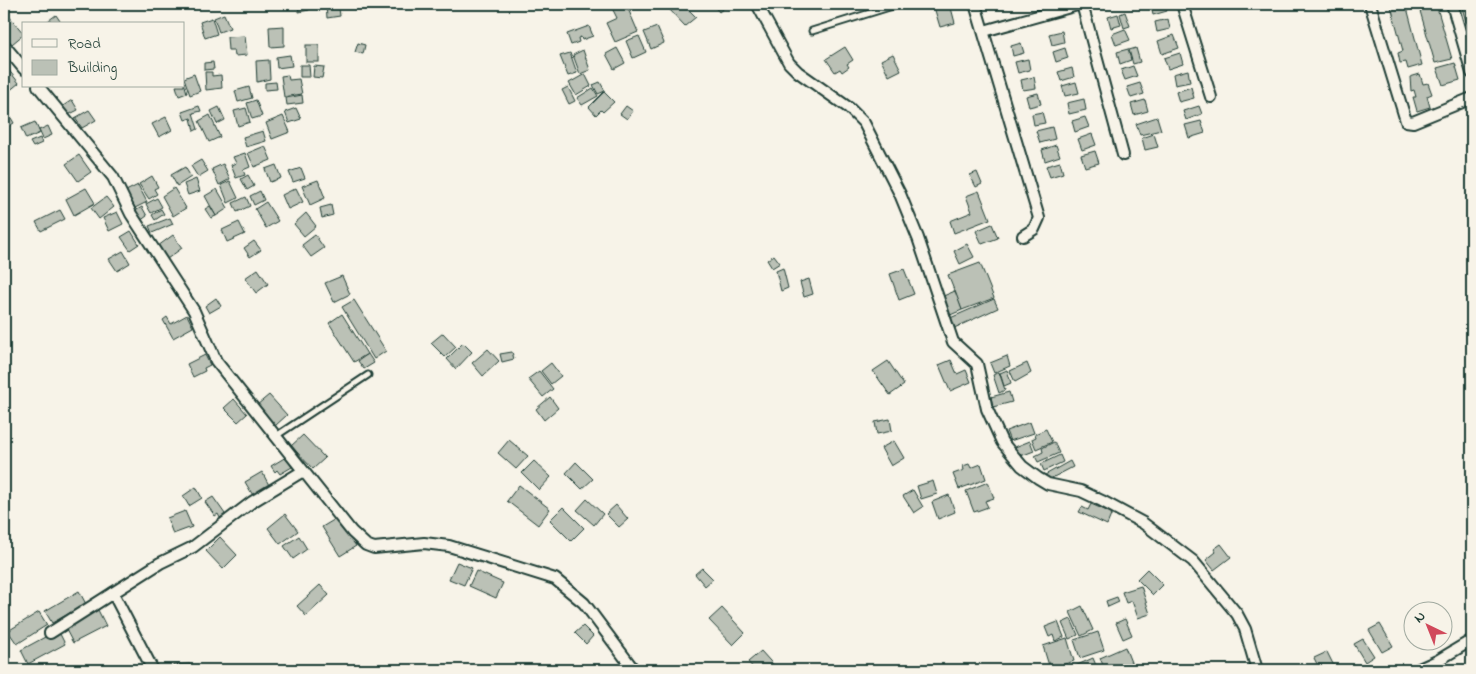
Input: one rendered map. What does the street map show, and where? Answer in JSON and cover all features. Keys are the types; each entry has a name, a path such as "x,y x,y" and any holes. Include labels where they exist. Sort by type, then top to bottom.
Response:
{"street":[{"path":"757,4 789,63 798,72 849,108 864,123 900,194 953,342 978,364 987,409 1002,442 1022,466 1038,478 1048,484 1081,491 1143,523 1193,562 1237,614 1245,629 1257,670"},
{"path":"975,4 1039,218 1034,229 1023,236"},
{"path":"984,31 1081,4 1123,155"},
{"path":"1182,4 1211,97"},
{"path":"1370,4 1406,121 1412,122 1472,98"},
{"path":"1452,4 1472,74"},
{"path":"4,45 22,67"},
{"path":"40,88 114,177 131,214 194,311 216,361 352,532 366,545 383,548 402,544 424,543 449,546 555,579 584,603 634,670"},
{"path":"50,633 160,563 193,547 252,502 303,471"},
{"path":"113,593 153,670"},
{"path":"1417,670 1437,661 1472,640"}],"lane":[{"path":"812,31 899,4"},
{"path":"276,437 368,375"}],"building":[{"path":"298,4 308,4 309,10 299,12"},
{"path":"326,4 343,5 343,8 339,8 340,16 327,18"},
{"path":"626,4 638,32 615,42 606,23 617,18 612,8"},
{"path":"674,4 683,4 696,17 685,26 669,9"},
{"path":"712,4 729,4 719,12"},
{"path":"950,4 955,23 940,27 934,7"},
{"path":"998,4 1010,4 1010,6 999,9"},
{"path":"1164,4 1167,11 1153,15 1151,6"},
{"path":"1406,4 1422,65 1408,69 1406,62 1400,63 1398,53 1403,51 1391,6"},
{"path":"1418,4 1436,4 1452,59 1435,63"},
{"path":"1461,4 1472,4 1472,39 1471,39"},
{"path":"1125,12 1130,26 1124,28 1120,14"},
{"path":"224,14 230,28 219,32 214,18"},
{"path":"1118,14 1121,25 1111,28 1108,17"},
{"path":"8,15 22,32 22,36 12,44 4,34 4,19"},
{"path":"56,15 61,22 46,22"},
{"path":"212,18 217,34 205,38 200,22"},
{"path":"1168,19 1170,29 1157,32 1155,22"},
{"path":"284,26 284,46 270,47 269,27"},
{"path":"589,26 593,36 582,40 581,37 578,38 579,42 571,45 567,34"},
{"path":"657,27 664,43 651,49 644,32"},
{"path":"1125,29 1130,40 1116,45 1112,34"},
{"path":"1062,31 1064,42 1052,45 1049,34"},
{"path":"1174,35 1179,48 1162,54 1158,41"},
{"path":"245,36 247,55 235,56 234,50 228,50 227,37"},
{"path":"639,36 646,52 633,58 626,41"},
{"path":"358,43 365,45 363,54 355,52"},
{"path":"1021,43 1024,53 1013,56 1011,46"},
{"path":"306,45 319,45 319,62 306,62"},
{"path":"845,47 853,60 847,64 849,67 842,72 840,69 835,72 826,59"},
{"path":"617,48 625,63 614,69 606,54"},
{"path":"1065,48 1068,58 1056,62 1053,52"},
{"path":"1136,48 1140,62 1133,64 1129,50"},
{"path":"1128,49 1131,60 1120,64 1117,52"},
{"path":"583,50 590,70 580,74 573,55"},
{"path":"570,53 577,73 568,76 560,56"},
{"path":"1180,53 1183,64 1168,69 1164,58"},
{"path":"893,54 901,70 889,76 881,60"},
{"path":"290,55 292,66 277,68 276,57"},
{"path":"1028,59 1030,70 1018,73 1015,62"},
{"path":"269,60 270,79 257,82 256,61"},
{"path":"213,62 214,69 204,70 204,63"},
{"path":"1455,63 1460,80 1443,85 1437,68"},
{"path":"300,65 309,65 310,77 300,77"},
{"path":"314,66 324,67 322,78 313,77"},
{"path":"1133,66 1137,76 1125,80 1121,70"},
{"path":"7,68 19,83 8,92 4,87 4,71"},
{"path":"1072,68 1074,77 1061,81 1058,72"},
{"path":"1188,70 1190,82 1175,85 1173,74"},
{"path":"205,72 212,72 212,76 221,75 222,88 206,90"},
{"path":"194,74 200,91 190,95 185,78"},
{"path":"585,74 591,86 576,95 569,83"},
{"path":"1420,74 1423,84 1428,83 1432,94 1427,96 1430,107 1417,111 1413,97 1416,97 1414,90 1411,91 1410,77"},
{"path":"288,75 289,80 299,79 302,94 284,97 281,76"},
{"path":"1034,77 1036,88 1023,90 1021,80"},
{"path":"276,82 277,89 265,90 265,83"},
{"path":"600,82 605,91 598,94 593,85"},
{"path":"1076,82 1079,93 1065,96 1062,86"},
{"path":"1140,83 1144,94 1131,98 1127,87"},
{"path":"185,86 187,93 179,96 177,88 185,88"},
{"path":"249,87 252,98 238,102 235,91"},
{"path":"568,87 575,101 569,104 562,90"},
{"path":"1191,87 1194,98 1179,102 1176,92"},
{"path":"593,88 598,96 582,105 577,98"},
{"path":"604,92 614,102 603,112 601,110 596,115 589,107"},
{"path":"1038,93 1041,104 1029,107 1026,96"},
{"path":"302,95 303,103 287,105 286,98"},
{"path":"1084,99 1086,110 1069,114 1067,103"},
{"path":"72,100 78,110 68,115 63,106"},
{"path":"256,100 262,116 252,119 247,103"},
{"path":"1145,100 1148,111 1134,115 1131,104"},
{"path":"199,106 201,111 193,113 198,129 194,131 191,118 185,120 182,112"},
{"path":"626,106 633,111 627,119 620,114"},
{"path":"1199,106 1202,114 1186,120 1183,111"},
{"path":"219,107 225,120 217,124 211,111"},
{"path":"246,108 250,122 238,126 234,111"},
{"path":"296,108 301,119 289,123 285,112"},
{"path":"89,110 96,120 82,128 75,118"},
{"path":"7,111 14,123 4,129 4,113"},
{"path":"1042,112 1045,123 1034,125 1032,114"},
{"path":"210,115 220,137 209,142 199,121"},
{"path":"283,116 290,132 272,139 266,123"},
{"path":"166,117 172,130 159,137 152,124"},
{"path":"1085,117 1089,127 1075,132 1072,121"},
{"path":"1157,117 1161,130 1140,135 1136,124"},
{"path":"1201,121 1205,133 1189,138 1185,125"},
{"path":"35,122 40,133 26,139 21,128"},
{"path":"48,126 52,135 43,139 39,130"},
{"path":"1052,127 1055,139 1040,143 1036,131"},
{"path":"263,131 266,141 246,147 243,137"},
{"path":"1092,134 1096,145 1082,150 1078,139"},
{"path":"1154,134 1158,147 1145,150 1142,138"},
{"path":"40,138 42,143 33,147 30,142"},
{"path":"1056,145 1060,156 1045,161 1042,150"},
{"path":"265,146 271,160 254,167 248,153"},
{"path":"1095,151 1099,163 1085,167 1081,155"},
{"path":"245,153 250,167 243,170 245,175 236,178 231,165 236,163 233,157"},
{"path":"79,155 91,172 78,181 66,164"},
{"path":"201,160 208,171 198,177 191,166"},
{"path":"1060,162 1063,173 1050,177 1046,166"},
{"path":"223,164 230,179 219,185 212,169"},
{"path":"276,165 281,178 270,182 265,169"},
{"path":"185,167 191,177 177,186 171,175"},
{"path":"301,168 305,178 293,182 289,172"},
{"path":"977,172 982,184 976,187 970,175"},
{"path":"248,175 254,186 247,190 241,179"},
{"path":"152,176 158,187 154,189 157,194 149,199 139,184"},
{"path":"196,179 200,191 188,195 184,184"},
{"path":"318,180 325,198 310,205 302,186"},
{"path":"230,181 238,198 228,203 221,185"},
{"path":"138,185 147,202 135,208 126,191"},
{"path":"86,188 95,203 74,215 66,199"},
{"path":"174,188 186,208 173,216 162,196"},
{"path":"296,188 303,202 288,209 282,195"},
{"path":"217,189 228,208 216,216 205,196"},
{"path":"260,191 264,200 254,205 250,196"},
{"path":"979,191 990,219 954,233 950,221 972,212 966,196"},
{"path":"106,197 114,207 99,219 91,208"},
{"path":"246,197 250,206 237,212 233,203"},
{"path":"157,198 162,207 151,213 146,204"},
{"path":"266,202 278,221 266,228 255,209"},
{"path":"331,205 333,215 322,218 320,208"},
{"path":"210,206 216,216 211,218 205,209"},
{"path":"142,207 147,216 140,221 135,211"},
{"path":"161,209 164,214 155,220 152,215"},
{"path":"60,210 65,219 41,231 36,222"},
{"path":"117,212 123,224 109,231 103,218"},
{"path":"306,213 316,226 304,236 294,224"},
{"path":"170,218 173,224 152,233 149,226"},
{"path":"239,222 245,234 227,242 222,230"},
{"path":"992,224 998,238 982,244 976,231"},
{"path":"131,231 139,244 130,250 121,237"},
{"path":"173,235 182,248 167,259 158,246"},
{"path":"315,235 324,248 311,257 302,245"},
{"path":"254,241 261,250 250,257 244,248"},
{"path":"967,244 974,257 960,264 954,251"},
{"path":"123,251 130,263 117,271 109,259"},
{"path":"774,255 780,263 772,268 767,260"},
{"path":"980,263 994,298 962,310 948,275"},
{"path":"783,268 788,288 781,291 776,271"},
{"path":"258,269 268,284 256,293 245,278"},
{"path":"904,269 914,294 899,300 890,274"},
{"path":"342,276 350,294 334,302 325,283"},
{"path":"809,279 813,294 804,297 800,282"},
{"path":"955,291 962,310 948,316 941,297"},
{"path":"216,298 221,306 209,313 205,306"},
{"path":"994,299 998,308 952,329 948,319"},
{"path":"354,300 386,351 374,359 342,307"},
{"path":"342,314 367,354 354,362 329,323"},
{"path":"187,315 193,327 173,338 163,320 167,317 171,324"},
{"path":"443,333 456,347 445,357 431,343"},
{"path":"463,343 472,352 456,369 447,359"},
{"path":"488,349 499,361 483,376 472,363"},
{"path":"512,352 514,359 502,362 500,354"},
{"path":"368,354 374,363 364,369 358,361"},
{"path":"205,355 210,365 204,368 205,371 193,377 187,364"},
{"path":"1007,356 1010,366 994,373 990,363"},
{"path":"951,360 957,374 966,370 971,382 950,391 939,365"},
{"path":"888,361 904,385 890,395 873,371"},
{"path":"551,363 561,376 551,384 541,371"},
{"path":"1027,363 1031,373 1015,382 1010,371"},
{"path":"1007,370 1011,383 1004,386 1000,373"},
{"path":"539,371 553,389 543,397 528,379"},
{"path":"999,372 1005,390 999,393 993,375"},
{"path":"1009,392 1012,402 993,407 991,397"},
{"path":"269,395 287,415 275,426 257,405"},
{"path":"550,397 558,408 544,420 536,409"},
{"path":"234,399 247,414 238,422 224,408"},
{"path":"890,419 892,431 877,434 875,422"},
{"path":"1030,422 1034,433 1010,441 1006,431"},
{"path":"1046,429 1052,442 1036,449 1032,439 1036,437 1035,434"},
{"path":"303,435 325,458 313,469 291,446"},
{"path":"509,440 528,456 516,469 498,453"},
{"path":"894,441 904,458 891,466 881,448"},
{"path":"1030,441 1034,451 1018,457 1015,447"},
{"path":"1054,442 1059,453 1038,462 1035,456 1043,452 1042,448"},
{"path":"1060,455 1063,462 1044,471 1041,464"},
{"path":"286,457 292,467 280,474 277,470 275,472 271,466"},
{"path":"534,461 551,477 539,490 522,473"},
{"path":"1070,461 1073,467 1048,480 1045,475"},
{"path":"576,462 593,479 582,489 566,473"},
{"path":"969,464 971,468 981,464 986,479 959,489 953,474 964,470 963,466"},
{"path":"262,472 270,487 254,497 245,482"},
{"path":"933,481 937,494 921,499 917,486"},
{"path":"988,482 994,498 985,501 988,507 974,512 966,491"},
{"path":"519,485 550,509 538,525 507,501"},
{"path":"196,487 202,498 189,506 183,496"},
{"path":"913,490 923,507 914,513 903,496"},
{"path":"949,495 955,512 938,519 932,502"},
{"path":"213,497 225,514 220,518 218,514 215,516 205,502"},
{"path":"587,499 603,514 594,525 577,510"},
{"path":"1091,504 1112,513 1107,525 1079,512 1082,507 1088,510"},
{"path":"616,505 628,519 619,527 606,514"},
{"path":"563,507 584,528 571,541 550,520"},
{"path":"185,511 192,527 173,534 167,518"},
{"path":"285,514 298,531 280,544 268,528"},
{"path":"337,518 356,546 340,556 322,527"},
{"path":"299,536 307,549 293,559 284,546"},
{"path":"220,537 237,555 223,569 206,551"},
{"path":"1221,544 1231,557 1214,570 1206,560 1216,552 1214,549"},
{"path":"457,562 472,568 464,585 449,579"},
{"path":"702,568 713,579 705,586 695,574"},
{"path":"1147,569 1163,585 1153,595 1137,579"},
{"path":"476,571 503,583 496,598 469,586"},
{"path":"320,585 329,595 306,616 297,606"},
{"path":"1141,586 1150,614 1138,618 1132,601 1126,603 1122,592"},
{"path":"79,591 86,604 52,623 45,611"},
{"path":"1117,597 1119,602 1108,607 1106,601"},
{"path":"1082,606 1093,630 1081,636 1070,612"},
{"path":"722,608 745,633 733,645 709,620"},
{"path":"98,610 106,626 73,643 65,628"},
{"path":"39,612 47,625 17,644 8,631"},
{"path":"1071,619 1078,635 1069,639 1062,623"},
{"path":"1125,619 1132,635 1123,639 1116,623"},
{"path":"1058,622 1064,637 1055,641 1053,635 1049,637 1045,627"},
{"path":"1380,624 1393,646 1382,652 1369,630"},
{"path":"583,626 593,636 586,644 575,633"},
{"path":"58,630 65,644 28,664 21,650"},
{"path":"1098,632 1104,650 1080,658 1074,640"},
{"path":"1067,638 1074,661 1050,669 1043,646"},
{"path":"1363,639 1374,656 1365,662 1354,644"},
{"path":"1125,647 1134,670 1105,670 1100,658"},
{"path":"761,651 778,670 755,670 748,662"},
{"path":"1327,652 1336,670 1320,670 1314,658"},
{"path":"1093,658 1097,668 1077,670 1075,666"},
{"path":"190,664 190,670 173,670 173,665"}]}
